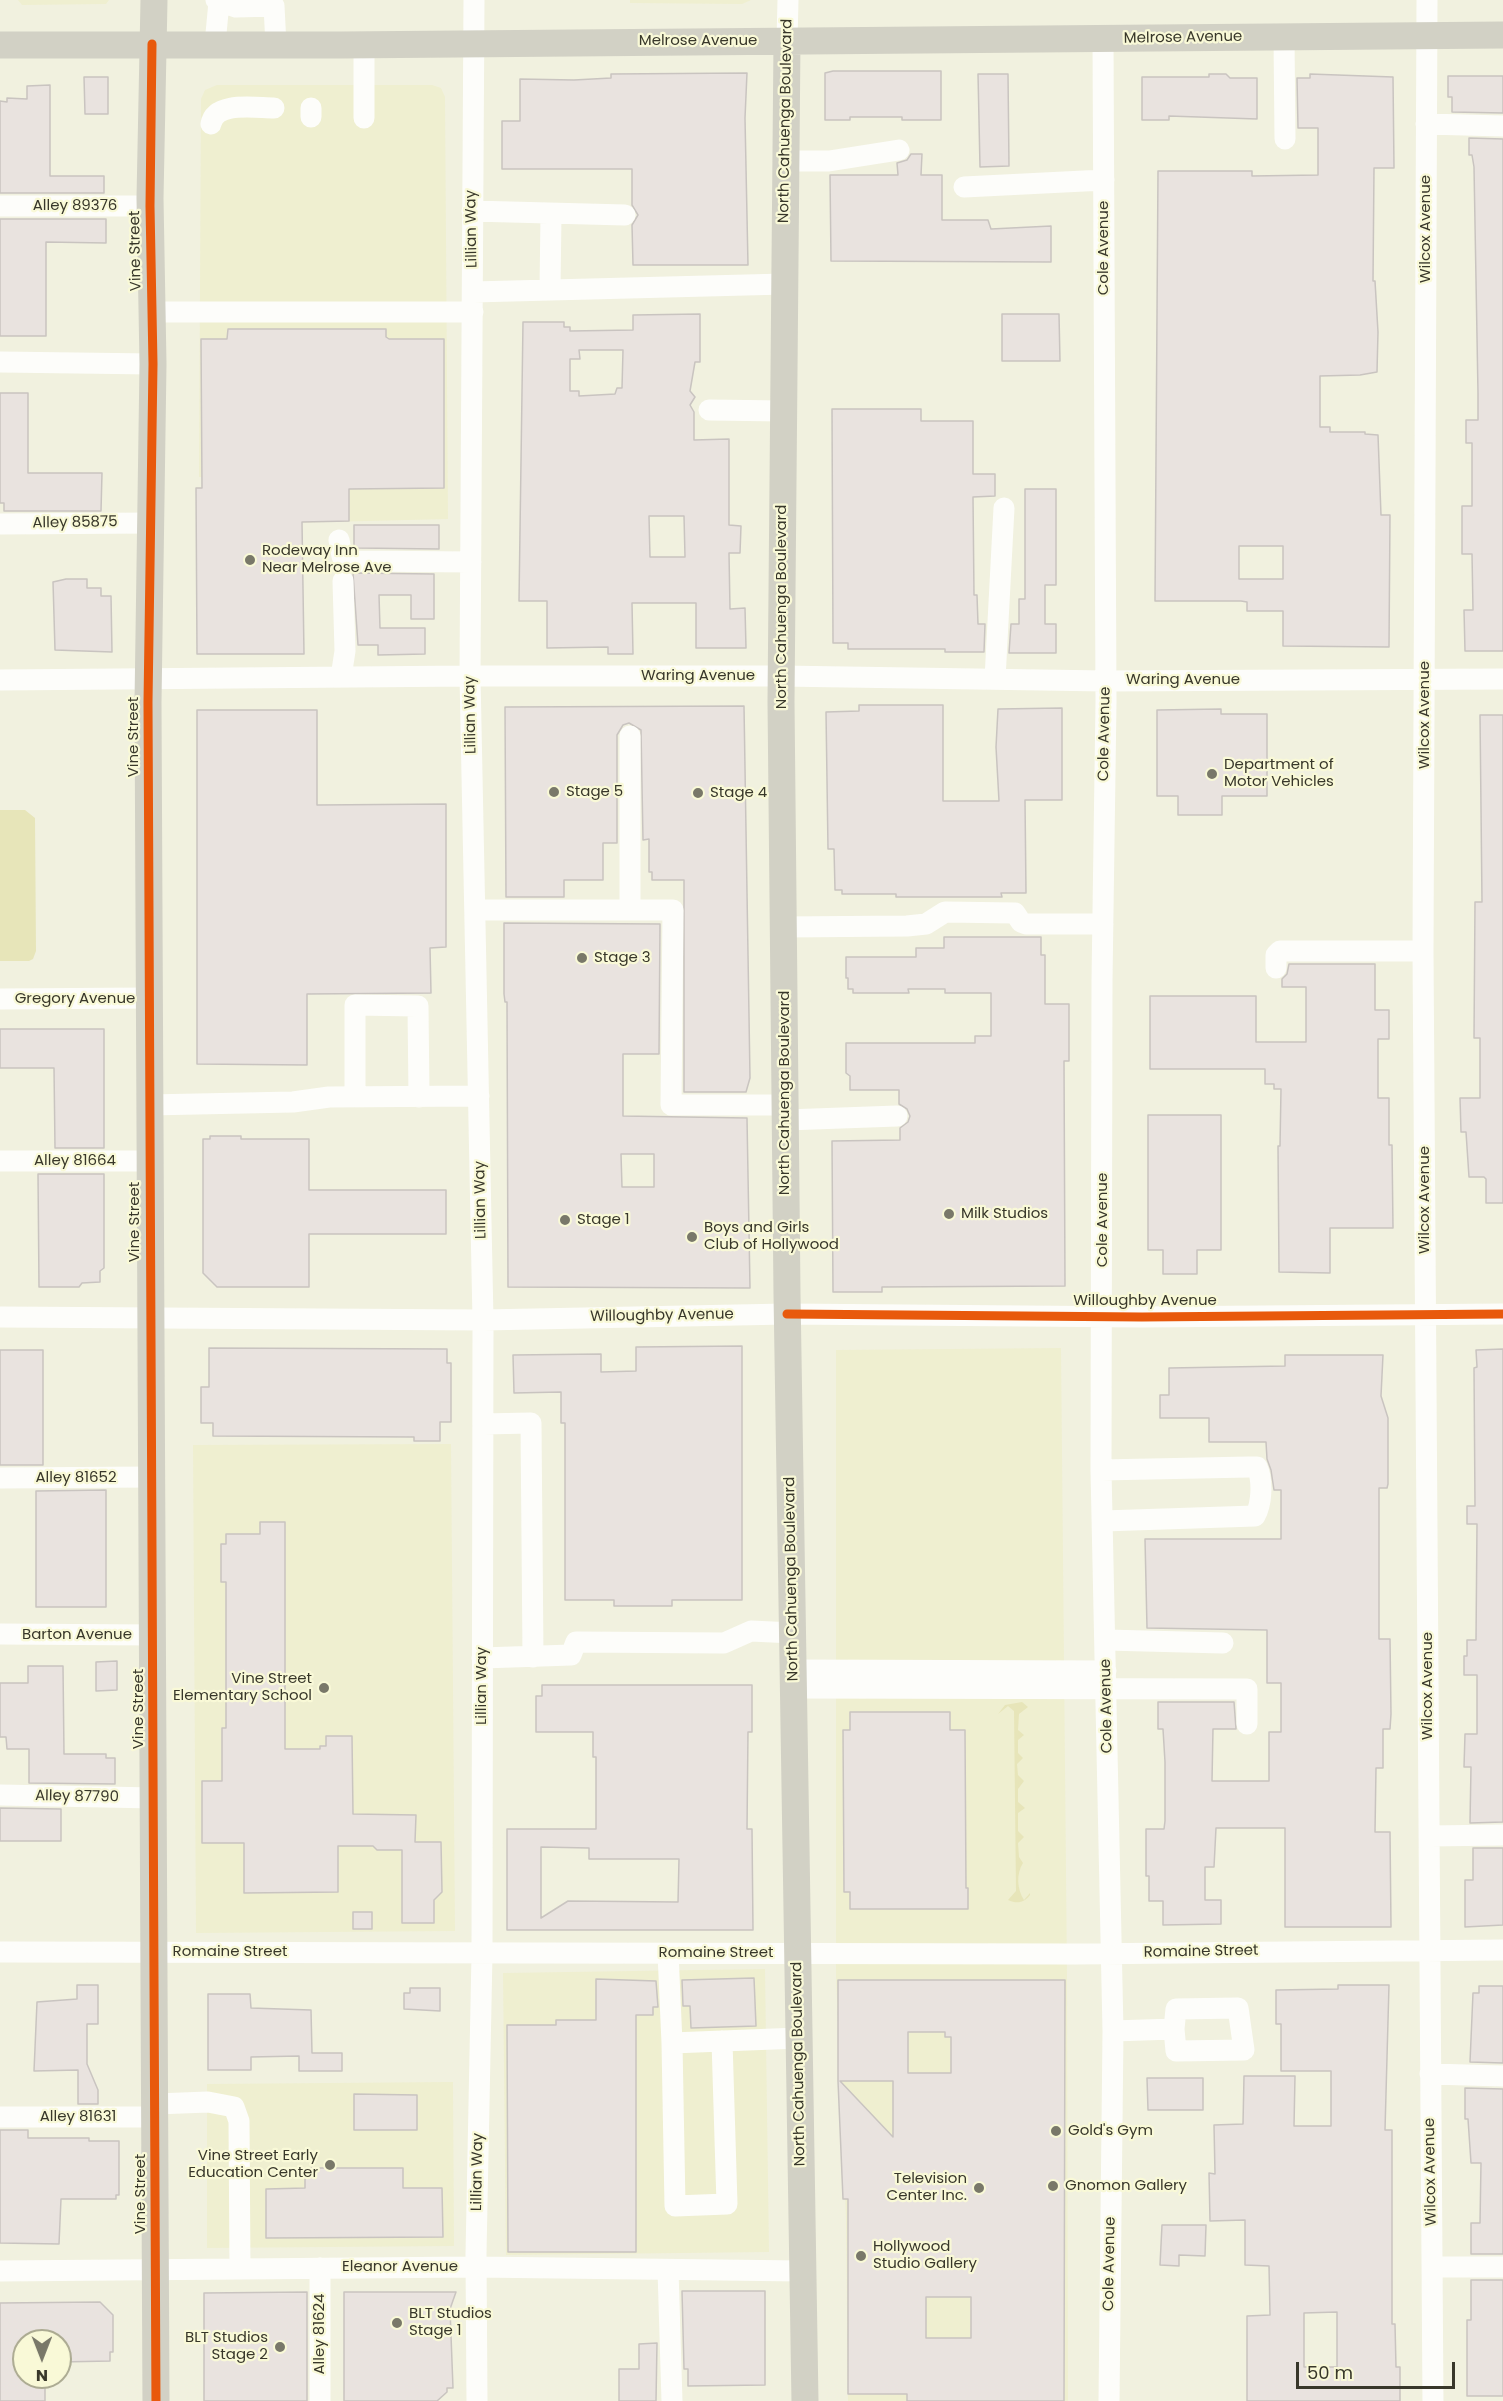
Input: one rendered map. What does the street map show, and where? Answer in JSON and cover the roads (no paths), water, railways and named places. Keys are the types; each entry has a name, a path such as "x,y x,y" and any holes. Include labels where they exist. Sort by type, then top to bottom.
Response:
{"main road":[{"name":"Vine Street","path":"154,0 150,206 153,363 148,680 150,1318 156,1952 156,2401"},
{"name":"Melrose Avenue","path":"0,45 276,45 1503,35"},
{"name":"North Cahuenga Boulevard","path":"787,41 781,676 787,1314 801,2271 805,2401"}],"street":[{"name":"Lillian Way","path":"474,0 470,676 483,1320 482,1954 476,2267 477,2401"},
{"name":"North Cahuenga Boulevard","path":"787,41 788,0"},
{"name":"Wilcox Avenue","path":"1427,0 1423,951 1433,2401"},
{"path":"215,44 217,1 236,7 273,6 276,45"},
{"path":"1284,37 1285,139"},
{"name":"Cole Avenue","path":"1103,38 1106,681 1101,1470 1113,2031 1109,2401"},
{"path":"364,44 365,110"},
{"path":"211,124 212,117 221,110 266,108"},
{"path":"1426,124 1503,126"},
{"path":"786,161 829,161 899,150"},
{"path":"964,187 1104,180"},
{"name":"Alley 89376","path":"0,206 150,206"},
{"path":"472,212 625,215"},
{"path":"550,290 551,214"},
{"path":"152,312 211,305 419,306 473,302 550,290 785,284"},
{"path":"0,362 153,363"},
{"path":"709,410 784,411"},
{"path":"995,679 1004,508"},
{"name":"Alley 85875","path":"0,524 151,523"},
{"path":"339,540 342,556 355,561 471,562"},
{"path":"341,677 345,651 343,581"},
{"name":"Waring Avenue","path":"0,680 470,676 781,676 1106,681 1503,679"},
{"path":"630,736 630,910"},
{"path":"475,910 673,910 671,1105 897,1116"},
{"path":"784,927 926,924 945,912 1004,911 1015,913 1021,922 1026,924 1103,924"},
{"path":"1276,968 1275,955 1280,951 1423,951"},
{"name":"Gregory Avenue","path":"0,999 149,998"},
{"path":"355,1097 355,1005 418,1006 419,1097"},
{"path":"149,1105 293,1102 329,1097 479,1096"},
{"name":"Alley 81664","path":"0,1161 150,1161"},
{"name":"Willoughby Avenue","path":"0,1317 483,1320 787,1314 1103,1316 1503,1314"},
{"path":"483,1424 531,1423 533,1657"},
{"path":"1101,1470 1257,1467 1261,1475 1259,1509 1255,1516 1103,1521"},
{"name":"Alley 81652","path":"0,1478 152,1477"},
{"path":"482,1658 571,1654 576,1642 724,1643 751,1631 793,1633"},
{"name":"Barton Avenue","path":"0,1634 153,1635"},
{"path":"1106,1640 1223,1643"},
{"path":"794,1679 1107,1681 1247,1689 1247,1724"},
{"name":"Alley 87790","path":"0,1795 155,1798"},
{"path":"1429,1836 1503,1835"},
{"name":"Romaine Street","path":"0,1952 798,1954 1503,1950"},
{"path":"668,1953 675,2206 727,2204 722,2042"},
{"path":"1113,2031 1174,2029"},
{"path":"672,2043 799,2038"},
{"path":"1430,2074 1503,2076"},
{"name":"Alley 81631","path":"0,2117 156,2111 208,2102 234,2108 239,2121 240,2269"},
{"name":"Eleanor Avenue","path":"0,2271 476,2267 801,2271"},
{"path":"1433,2267 1503,2267"},
{"name":"Alley 81624","path":"320,2268 320,2401"},
{"path":"668,2270 672,2401"}],"place":[{"name":"Rodeway Inn Near Melrose Ave","path":"250,560"},
{"name":"Department of Motor Vehicles","path":"1212,774"},
{"name":"Stage 5","path":"554,792"},
{"name":"Stage 4","path":"698,793"},
{"name":"Stage 3","path":"582,958"},
{"name":"Milk Studios","path":"949,1214"},
{"name":"Stage 1","path":"565,1220"},
{"name":"Boys and Girls Club of Hollywood","path":"692,1237"},
{"name":"Vine Street Elementary School","path":"324,1688"},
{"name":"Gold's Gym","path":"1056,2131"},
{"name":"Vine Street Early Education Center","path":"330,2165"},
{"name":"Gnomon Gallery","path":"1053,2186"},
{"name":"Television Center Inc.","path":"979,2188"},
{"name":"Hollywood Studio Gallery","path":"861,2256"},
{"name":"BLT Studios Stage 1","path":"397,2323"},
{"name":"BLT Studios Stage 2","path":"280,2347"}]}
